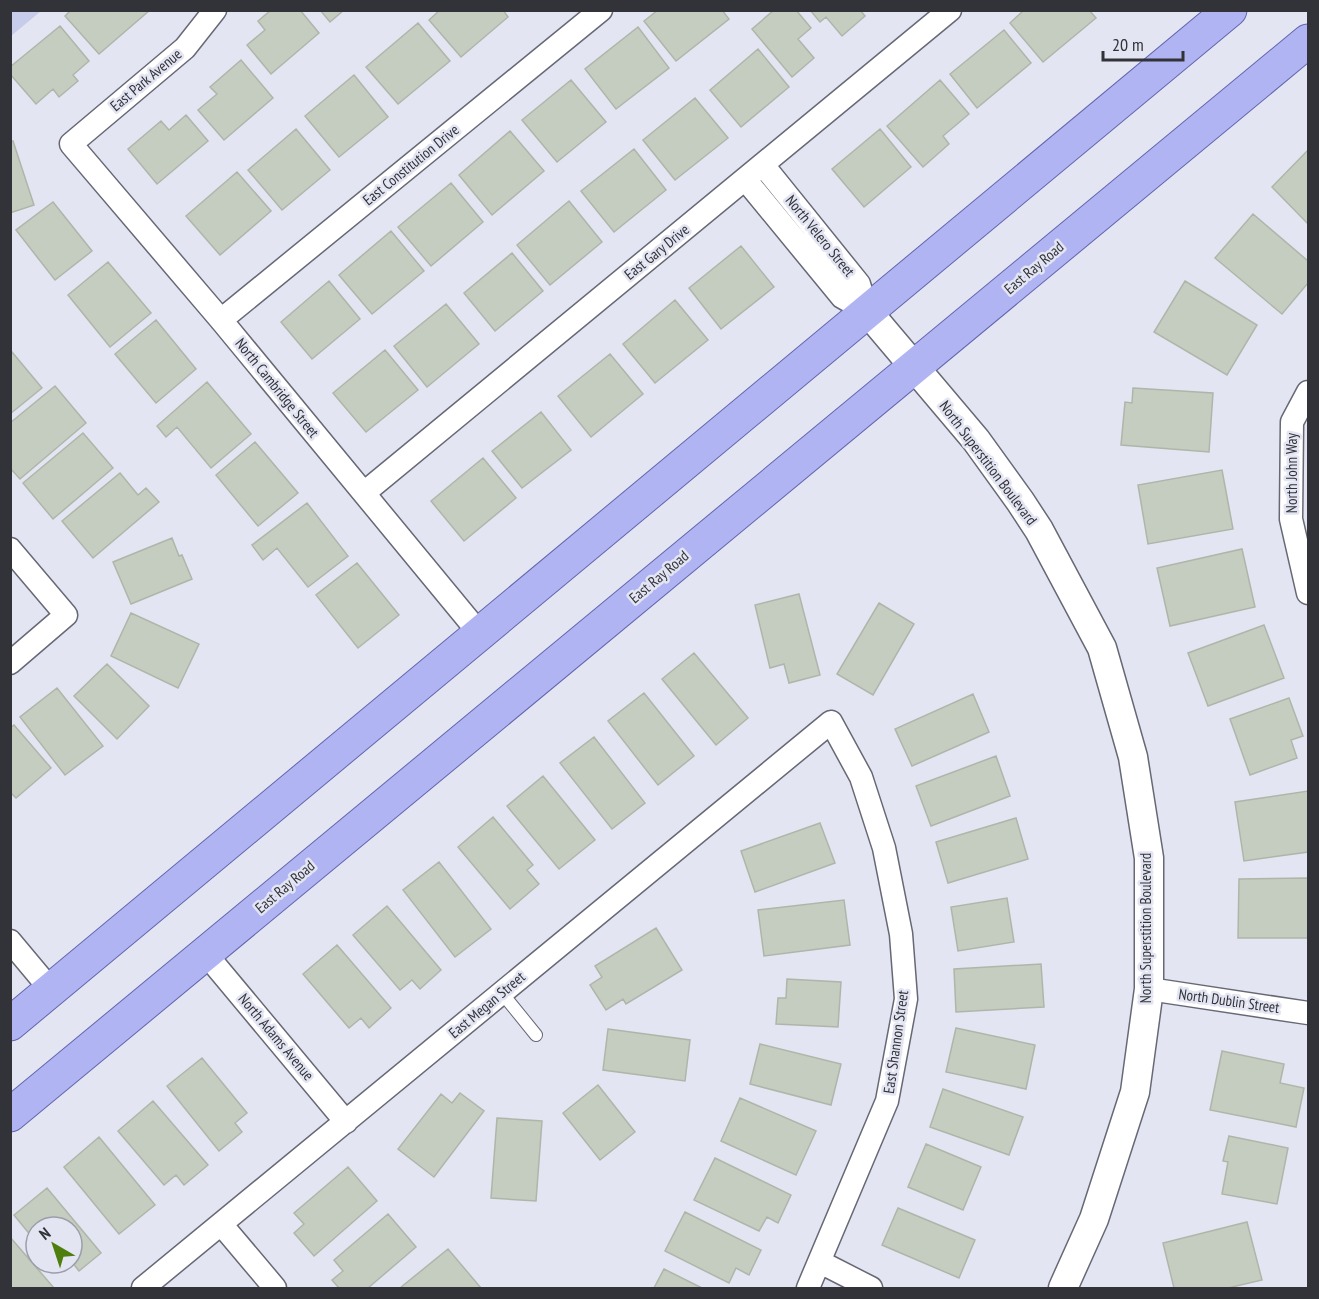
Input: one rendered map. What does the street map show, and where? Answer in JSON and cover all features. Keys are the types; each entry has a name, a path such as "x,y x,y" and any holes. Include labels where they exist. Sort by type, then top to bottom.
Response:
{"main road":[{"path":"10,1024 1230,10"},
{"name":"East Ray Road","path":"10,1115 1308,41"}],"street":[{"name":"East Park Avenue","path":"71,144 185,48 215,10"},
{"name":"East Constitution Drive","path":"221,320 601,10"},
{"name":"East Gary Drive","path":"364,493 950,10"},
{"name":"North Cambridge Street","path":"71,144 221,320 480,634"},
{"name":"North Velero Street","path":"754,172 859,284 867,311"},
{"name":"North Superstition Boulevard","path":"867,311 976,440 1039,530 1102,648 1133,757 1149,858 1149,989 1135,1092 1094,1219 1063,1288"},
{"name":"North John Way","path":"1308,392 1292,422 1291,519 1308,593"},
{"path":"10,549 66,615 10,663"},
{"name":"East Megan Street","path":"143,1288 831,722"},
{"name":"East Shannon Street","path":"808,1288 887,1101 906,999 901,934 884,848 861,777 831,722"},
{"path":"10,941 51,990"},
{"name":"North Adams Avenue","path":"205,953 346,1122"},
{"name":"North Dublin Street","path":"1149,989 1308,1013"},
{"path":"221,1224 275,1288"},
{"path":"820,1262 871,1288"}],"lane":[{"path":"502,993 536,1035"}],"shaded area":[{"path":"11,10 41,10 41,11 11,36"}],"building":[{"path":"71,10 150,10 99,54 65,16"},
{"path":"271,10 300,10 319,33 271,74 247,45 265,30 258,21"},
{"path":"320,10 344,10 330,22"},
{"path":"440,10 503,10 508,17 461,57 429,20"},
{"path":"658,10 722,10 729,19 676,61 644,21"},
{"path":"774,10 796,10 811,28 798,39 814,58 792,77 752,29"},
{"path":"810,10 860,10 865,16 842,36 826,17 820,22"},
{"path":"1024,10 1089,10 1096,18 1043,62 1010,23"},
{"path":"418,23 450,61 398,104 366,67"},
{"path":"60,26 89,61 73,75 78,81 59,97 53,89 36,104 10,74 10,67"},
{"path":"638,27 669,68 616,109 585,69"},
{"path":"1004,30 1031,63 977,108 950,74"},
{"path":"758,49 789,87 741,127 710,90"},
{"path":"241,60 273,98 224,140 198,110 217,94 210,87"},
{"path":"354,75 388,117 339,157 305,116"},
{"path":"571,80 606,122 557,162 522,120"},
{"path":"940,80 969,114 943,136 949,144 923,167 887,126"},
{"path":"695,98 728,138 675,180 643,140"},
{"path":"186,115 208,141 157,184 128,149 161,121 169,130"},
{"path":"296,129 330,170 282,210 248,170"},
{"path":"880,129 911,167 864,207 832,169"},
{"path":"510,131 544,171 492,215 459,175"},
{"path":"13,141 34,205 10,213 10,142"},
{"path":"634,149 666,190 614,232 581,191"},
{"path":"1308,150 1308,224 1272,187"},
{"path":"237,172 271,211 220,255 186,216"},
{"path":"451,183 483,222 431,266 398,227"},
{"path":"569,201 602,242 550,285 517,245"},
{"path":"53,202 92,251 55,280 16,230"},
{"path":"1253,214 1308,261 1308,283 1282,314 1215,258"},
{"path":"391,231 424,271 372,314 339,275"},
{"path":"741,246 774,287 721,329 689,288"},
{"path":"512,253 543,291 495,331 464,293"},
{"path":"108,262 151,313 110,347 68,295"},
{"path":"329,281 360,319 312,359 281,322"},
{"path":"1185,281 1257,325 1227,375 1154,332"},
{"path":"675,300 708,340 655,383 623,344"},
{"path":"446,304 479,344 427,387 394,346"},
{"path":"156,320 196,369 156,403 115,354"},
{"path":"385,350 418,390 366,432 333,393"},
{"path":"12,352 42,388 10,414 10,353"},
{"path":"610,354 643,394 591,437 558,396"},
{"path":"207,382 251,434 211,468 177,427 166,437 157,426"},
{"path":"55,386 86,423 20,479 10,468 10,423"},
{"path":"1133,388 1213,393 1209,452 1121,445 1125,402 1132,403"},
{"path":"541,412 571,450 522,488 492,451"},
{"path":"83,433 113,468 53,519 23,483"},
{"path":"255,442 298,493 258,526 216,475"},
{"path":"483,458 516,498 464,541 431,501"},
{"path":"1222,470 1233,529 1148,544 1138,485"},
{"path":"120,473 138,495 146,488 159,502 93,558 62,521"},
{"path":"307,503 348,556 308,587 277,548 263,560 252,545"},
{"path":"172,538 192,579 131,604 113,562"},
{"path":"1242,549 1255,607 1170,626 1157,568"},
{"path":"357,563 399,615 358,648 316,595"},
{"path":"799,594 820,675 789,683 784,664 770,668 755,605"},
{"path":"879,603 914,624 873,695 837,674"},
{"path":"131,613 199,644 178,688 111,656"},
{"path":"1264,625 1284,678 1208,706 1188,653"},
{"path":"694,653 748,718 716,745 662,679"},
{"path":"107,664 149,706 117,739 74,696"},
{"path":"57,688 103,746 65,775 20,717"},
{"path":"644,693 694,756 658,785 608,721"},
{"path":"973,694 989,732 912,766 895,729"},
{"path":"1289,698 1303,736 1291,740 1297,758 1250,775 1230,719"},
{"path":"14,725 51,768 16,798 10,792 10,728"},
{"path":"594,737 645,803 612,829 560,763"},
{"path":"996,756 1010,796 931,826 916,786"},
{"path":"543,776 595,840 559,869 507,806"},
{"path":"1308,791 1308,852 1244,861 1235,802"},
{"path":"493,817 533,865 527,870 539,884 510,909 458,847"},
{"path":"1016,818 1028,859 948,883 936,842"},
{"path":"820,823 835,863 755,892 741,851"},
{"path":"439,862 491,929 455,957 403,890"},
{"path":"1308,878 1308,938 1238,938 1239,879"},
{"path":"1007,898 1014,942 958,951 951,907"},
{"path":"844,900 850,945 764,956 758,910"},
{"path":"387,906 441,970 420,989 412,980 400,990 353,935"},
{"path":"656,928 682,970 626,1004 623,999 606,1010 590,985 602,977 595,966"},
{"path":"337,945 391,1008 369,1028 361,1018 349,1028 303,974"},
{"path":"1041,964 1044,1007 956,1012 954,969"},
{"path":"787,979 841,982 838,1027 776,1024 778,998 786,998"},
{"path":"956,1028 1035,1045 1026,1089 946,1072"},
{"path":"608,1029 690,1040 685,1081 603,1070"},
{"path":"760,1044 841,1064 831,1105 750,1084"},
{"path":"1222,1051 1284,1064 1280,1083 1304,1088 1296,1127 1210,1110"},
{"path":"202,1058 247,1113 235,1123 242,1132 219,1151 167,1086"},
{"path":"598,1085 635,1132 600,1160 563,1113"},
{"path":"943,1089 1023,1117 1009,1155 930,1127"},
{"path":"460,1093 484,1111 434,1177 398,1149 441,1094 452,1103"},
{"path":"740,1098 816,1131 796,1175 721,1141"},
{"path":"153,1101 208,1165 184,1185 176,1175 164,1185 118,1131"},
{"path":"497,1118 542,1121 536,1201 491,1198"},
{"path":"1229,1136 1288,1148 1277,1204 1222,1194 1228,1162 1223,1161"},
{"path":"99,1137 155,1205 119,1234 64,1167"},
{"path":"926,1144 981,1167 963,1210 908,1187"},
{"path":"715,1158 791,1195 778,1223 767,1217 759,1231 694,1200"},
{"path":"348,1167 377,1201 314,1256 294,1233 304,1224 294,1213"},
{"path":"47,1188 69,1215 24,1215 24,1227 14,1215"},
{"path":"898,1208 975,1240 959,1278 882,1245"},
{"path":"685,1212 761,1250 749,1275 736,1268 729,1283 665,1251"},
{"path":"388,1214 416,1247 368,1288 339,1288 332,1280 343,1271 334,1260"},
{"path":"1247,1222 1262,1280 1228,1288 1174,1288 1163,1243"},
{"path":"84,1233 101,1253 84,1267"},
{"path":"10,1237 24,1253 24,1275 43,1275 54,1288 10,1288"},
{"path":"448,1249 481,1288 400,1288"},
{"path":"664,1269 702,1288 654,1288"}]}
